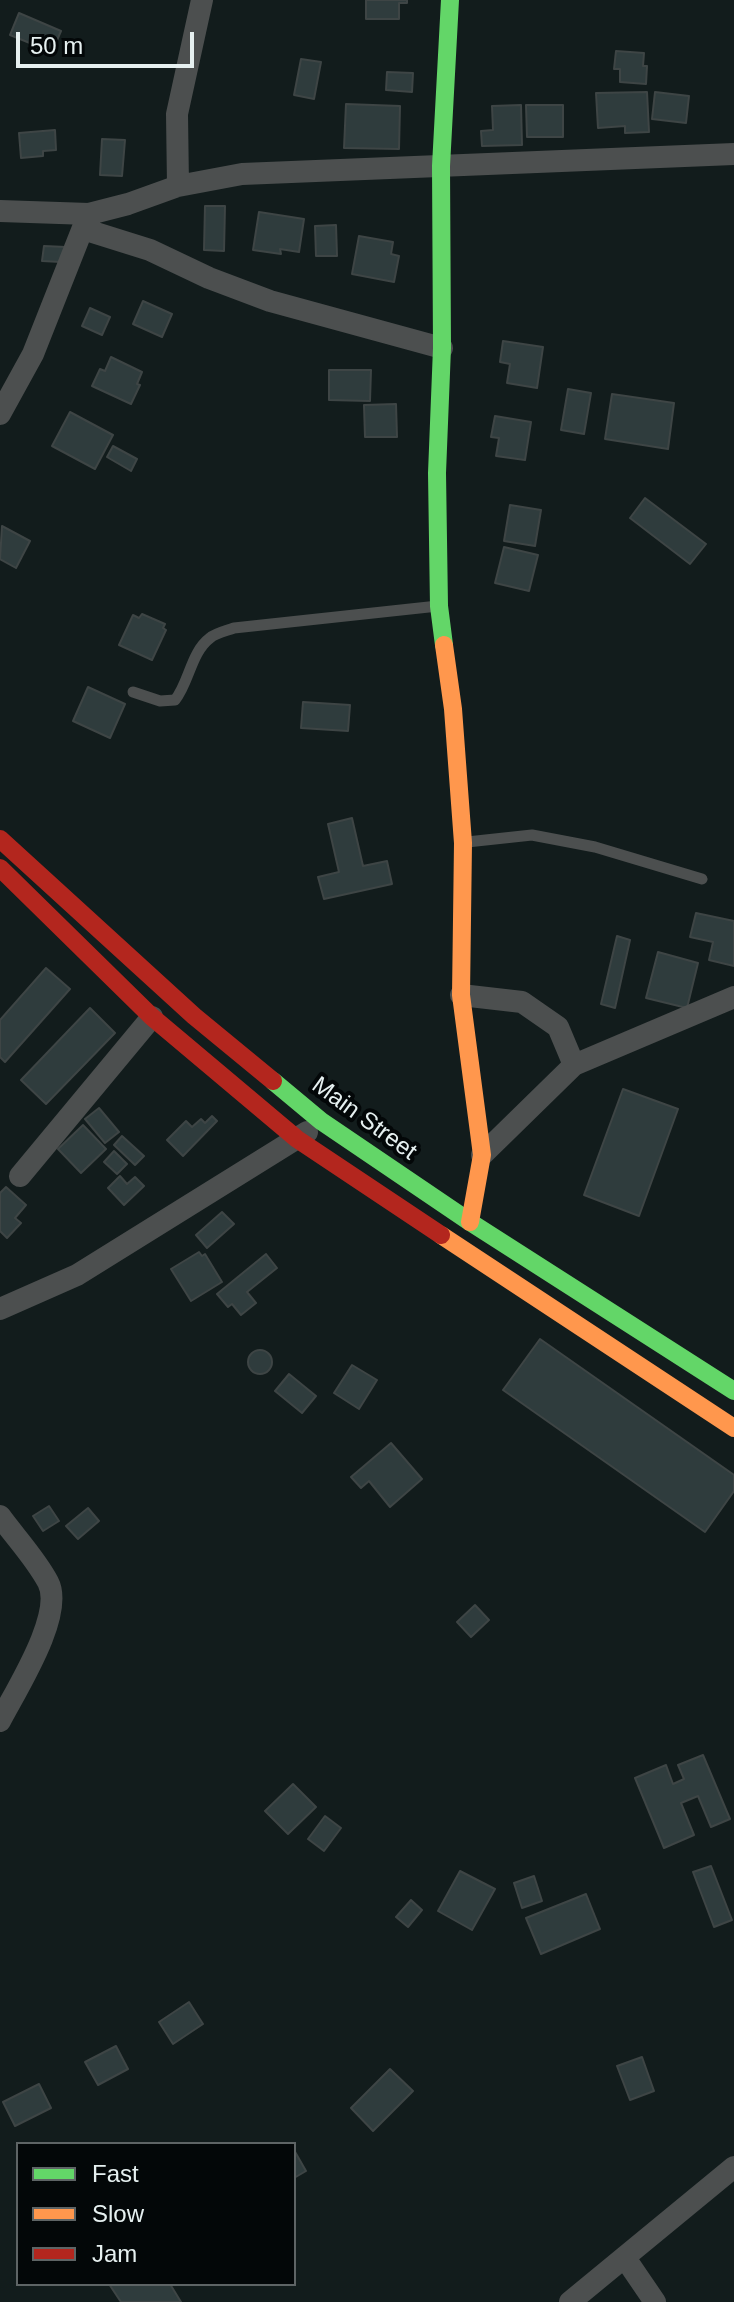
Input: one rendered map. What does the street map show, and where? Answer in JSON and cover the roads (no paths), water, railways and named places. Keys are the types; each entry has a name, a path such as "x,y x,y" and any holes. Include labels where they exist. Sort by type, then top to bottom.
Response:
{"main road":[{"path":"450,0 441,166 442,348 437,473 439,606 453,709 463,843 461,995 482,1155 470,1222"},
{"name":"Main Street","path":"0,839 194,1016 321,1121 470,1222 734,1391"},
{"path":"0,868 152,1017 297,1139 734,1428"}],"street":[{"path":"178,186 179,95 202,0"},
{"path":"2,405 33,354 86,222 178,186 242,174 734,154"},
{"path":"0,211 86,222 209,278 270,301 442,348"},
{"path":"461,995 522,1002 558,1027 574,1065"},
{"path":"482,1155 574,1065 734,997"},
{"path":"20,1176 152,1017"},
{"path":"0,1309 77,1275 297,1139 321,1121"},
{"path":"0,1516 50,1584 53,1604 50,1623 0,1721"},
{"path":"570,2302 734,2167"},
{"path":"625,2258 655,2302"}],"lane":[{"path":"133,692 160,701 175,700 209,639 234,628 439,606"},
{"path":"463,843 532,835 595,847 702,879"}]}
